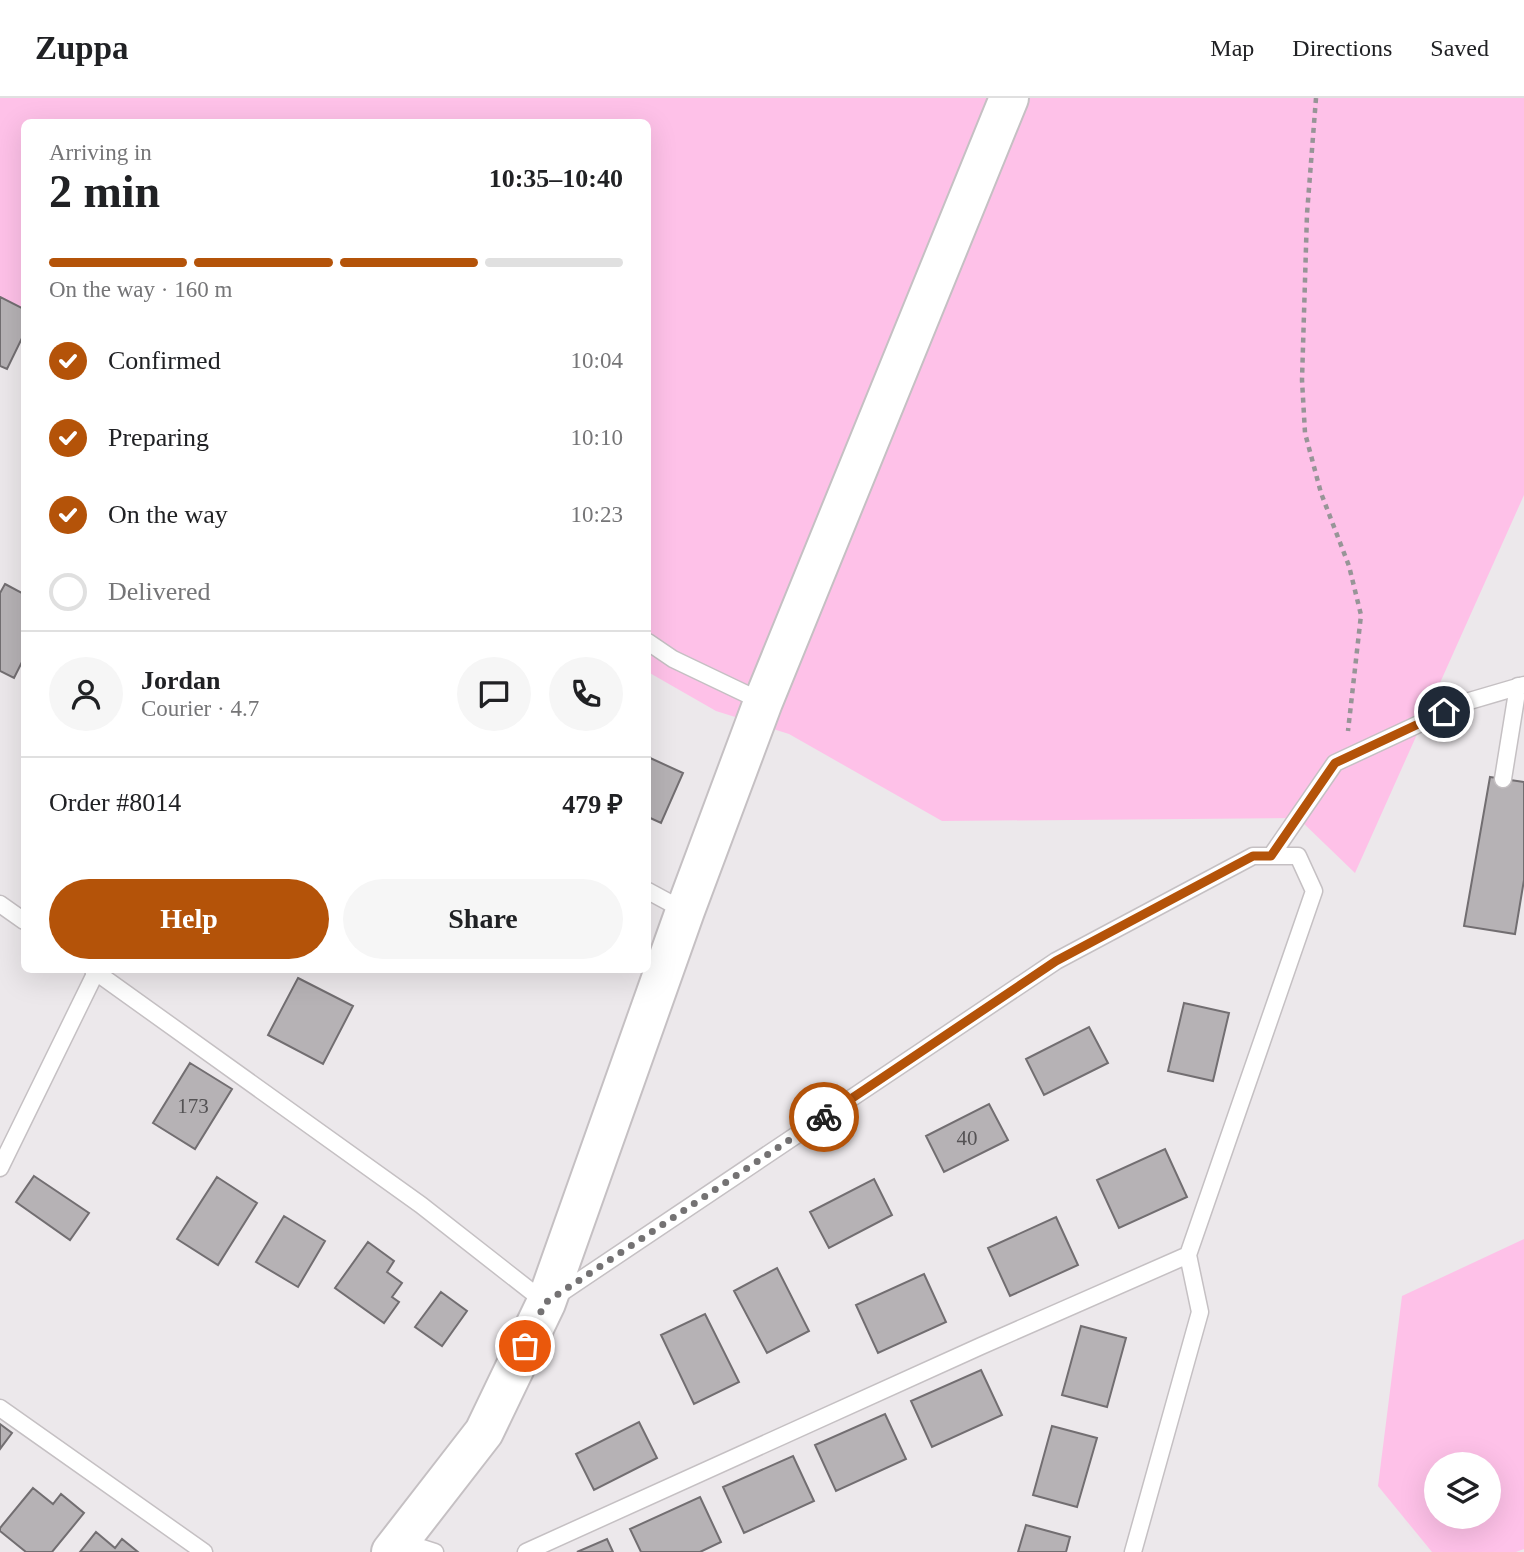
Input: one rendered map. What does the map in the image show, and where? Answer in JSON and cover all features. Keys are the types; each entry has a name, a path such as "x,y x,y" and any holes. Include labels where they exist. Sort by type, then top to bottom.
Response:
{"street":[{"path":"409,1548 484,1432 545,1303 763,702 1009,98"}],"lane":[{"path":"651,644 673,659 763,702"},
{"path":"1271,856 1335,763 1466,702 1521,685 1503,779"},
{"path":"98,973 421,1205 545,1303 1056,961 1253,856 1298,856 1314,891 1188,1255 1200,1311 1133,1552"},
{"path":"651,893 685,911"},
{"path":"0,904 21,920"},
{"path":"0,1168 94,973"},
{"path":"526,1552 968,1351 1188,1255"},
{"path":"0,1408 204,1552"}],"path":[{"path":"1316,98 1307,214 1302,380 1305,433 1321,493 1349,566 1361,615 1348,731 1335,763"}],"shaded area":[{"path":"0,98 1524,98 1524,495 1355,873 1298,818 942,821 789,734 716,711 651,674 651,119 21,119 21,308 0,297"},
{"path":"1524,1239 1524,1549 1516,1552 1432,1552 1378,1486 1402,1296"}],"building":[{"path":"0,297 21,308 21,340 7,369 0,366"},
{"path":"5,584 21,592 21,664 14,678 0,671 0,593"},
{"path":"651,758 683,773 661,823 651,818"},
{"path":"1490,777 1524,782 1524,880 1515,934 1464,926"},
{"path":"298,978 353,1006 323,1064 268,1035"},
{"path":"1184,1003 1229,1013 1213,1081 1168,1071"},
{"path":"1089,1027 1108,1063 1044,1095 1026,1059"},
{"path":"190,1063 232,1089 195,1149 153,1123"},
{"path":"989,1104 1008,1140 944,1172 926,1136"},
{"path":"1165,1149 1187,1197 1119,1228 1097,1180"},
{"path":"34,1176 89,1213 70,1240 16,1202"},
{"path":"217,1177 257,1203 218,1265 177,1239"},
{"path":"874,1179 892,1215 829,1248 810,1212"},
{"path":"284,1216 325,1241 298,1287 256,1262"},
{"path":"1056,1217 1078,1265 1010,1296 988,1248"},
{"path":"368,1242 394,1261 387,1272 402,1283 392,1297 399,1302 384,1323 335,1288"},
{"path":"777,1268 809,1331 767,1353 734,1291"},
{"path":"924,1274 946,1322 878,1353 856,1305"},
{"path":"441,1292 467,1311 442,1346 415,1327"},
{"path":"705,1314 739,1382 694,1404 661,1335"},
{"path":"1081,1326 1126,1338 1107,1407 1062,1395"},
{"path":"981,1370 1002,1415 932,1447 911,1401"},
{"path":"885,1414 906,1459 836,1491 815,1445"},
{"path":"639,1422 657,1458 594,1490 576,1454"},
{"path":"0,1424 12,1433 0,1449"},
{"path":"1052,1426 1097,1438 1077,1507 1033,1495"},
{"path":"793,1456 814,1501 744,1533 723,1487"},
{"path":"33,1488 53,1504 61,1494 84,1513 52,1552 26,1552 0,1531"},
{"path":"700,1497 721,1542 700,1552 641,1552 630,1529"},
{"path":"1026,1525 1070,1537 1066,1552 1018,1552"},
{"path":"96,1532 115,1548 122,1539 138,1552 80,1552"},
{"path":"607,1539 613,1552 577,1552"}],"way so far":[{"path":"525,1346 545,1303 824,1117"}],"route":[{"path":"824,1117 1056,961 1253,856 1271,856 1335,763 1444,712"}]}
